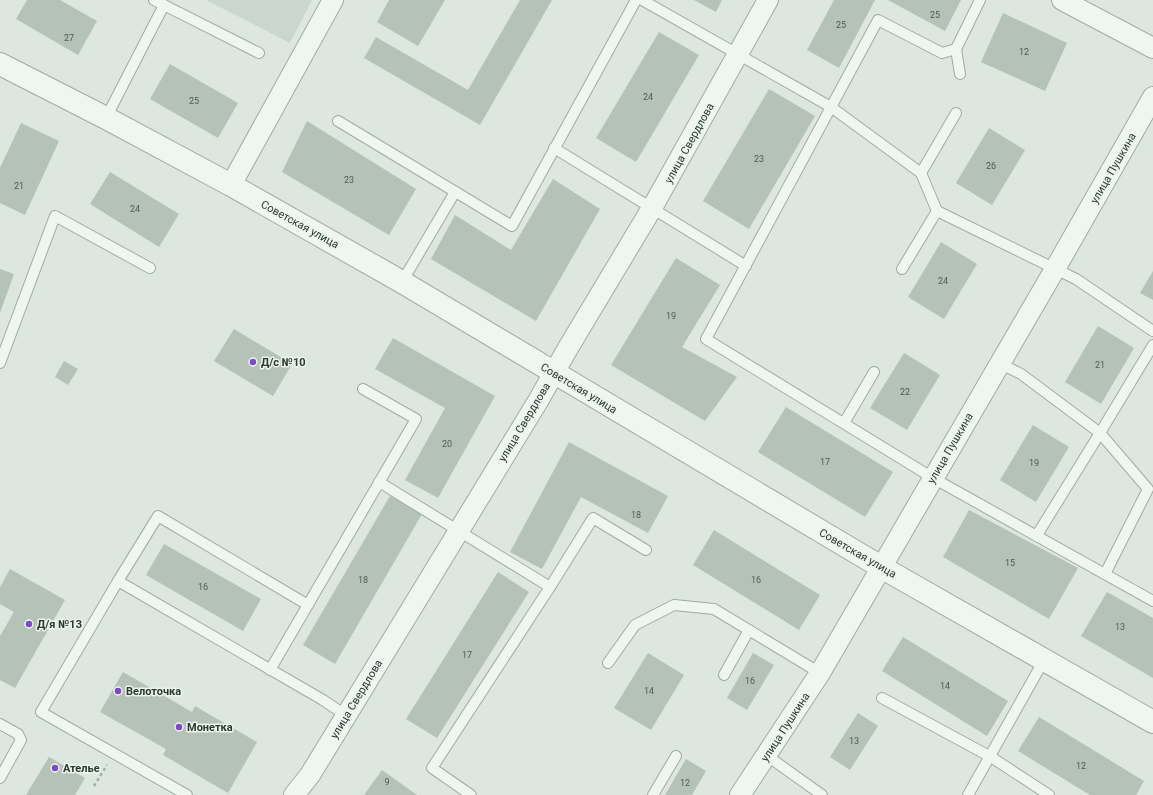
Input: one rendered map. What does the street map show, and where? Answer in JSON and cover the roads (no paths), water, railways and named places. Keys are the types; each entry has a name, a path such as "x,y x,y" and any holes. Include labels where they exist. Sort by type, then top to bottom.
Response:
{"street":[{"path":"231,185 333,0"},
{"name":"улица Свердлова","path":"297,794 554,373 652,208 768,0"},
{"path":"1062,0 1153,48"},
{"name":"Советская улица","path":"0,64 106,118 231,185 402,282 881,567 1153,722"},
{"name":"улица Пушкина","path":"740,795 820,673 1055,269 1153,97"}],"lane":[{"path":"154,0 259,54"},
{"path":"338,121 512,226 636,0"},
{"path":"642,0 831,107 921,173 937,211 1076,279 1153,331"},
{"path":"960,74 956,49 980,0"},
{"path":"106,118 164,5"},
{"path":"956,49 942,53 878,20 706,339 933,478 1153,601"},
{"path":"921,173 956,113"},
{"path":"554,148 746,266"},
{"path":"402,282 455,192"},
{"path":"902,269 937,211"},
{"path":"0,363 55,216 150,268"},
{"path":"1036,535 1153,345"},
{"path":"999,363 1021,374 1100,433 1148,489 1105,574"},
{"path":"844,423 874,372"},
{"path":"270,670 416,419 363,389"},
{"path":"379,482 550,587"},
{"path":"187,795 41,712 158,516 308,605"},
{"path":"471,795 432,768 550,587 593,518 646,550"},
{"path":"118,581 346,715"},
{"path":"608,663 635,625 674,605 714,609 820,673"},
{"path":"724,675 749,630"},
{"path":"968,795 991,757 1044,660"},
{"path":"882,698 991,757 1048,795"},
{"path":"0,724 18,734 21,740 0,778"},
{"path":"766,755 822,795"},
{"path":"653,795 676,756"}],"place":[{"name":"Д/с №10","path":"253,362"},
{"name":"Д/я №13","path":"29,624"},
{"name":"Велоточка","path":"118,691"},
{"name":"Монетка","path":"179,727"},
{"name":"Ателье","path":"55,768"}]}
